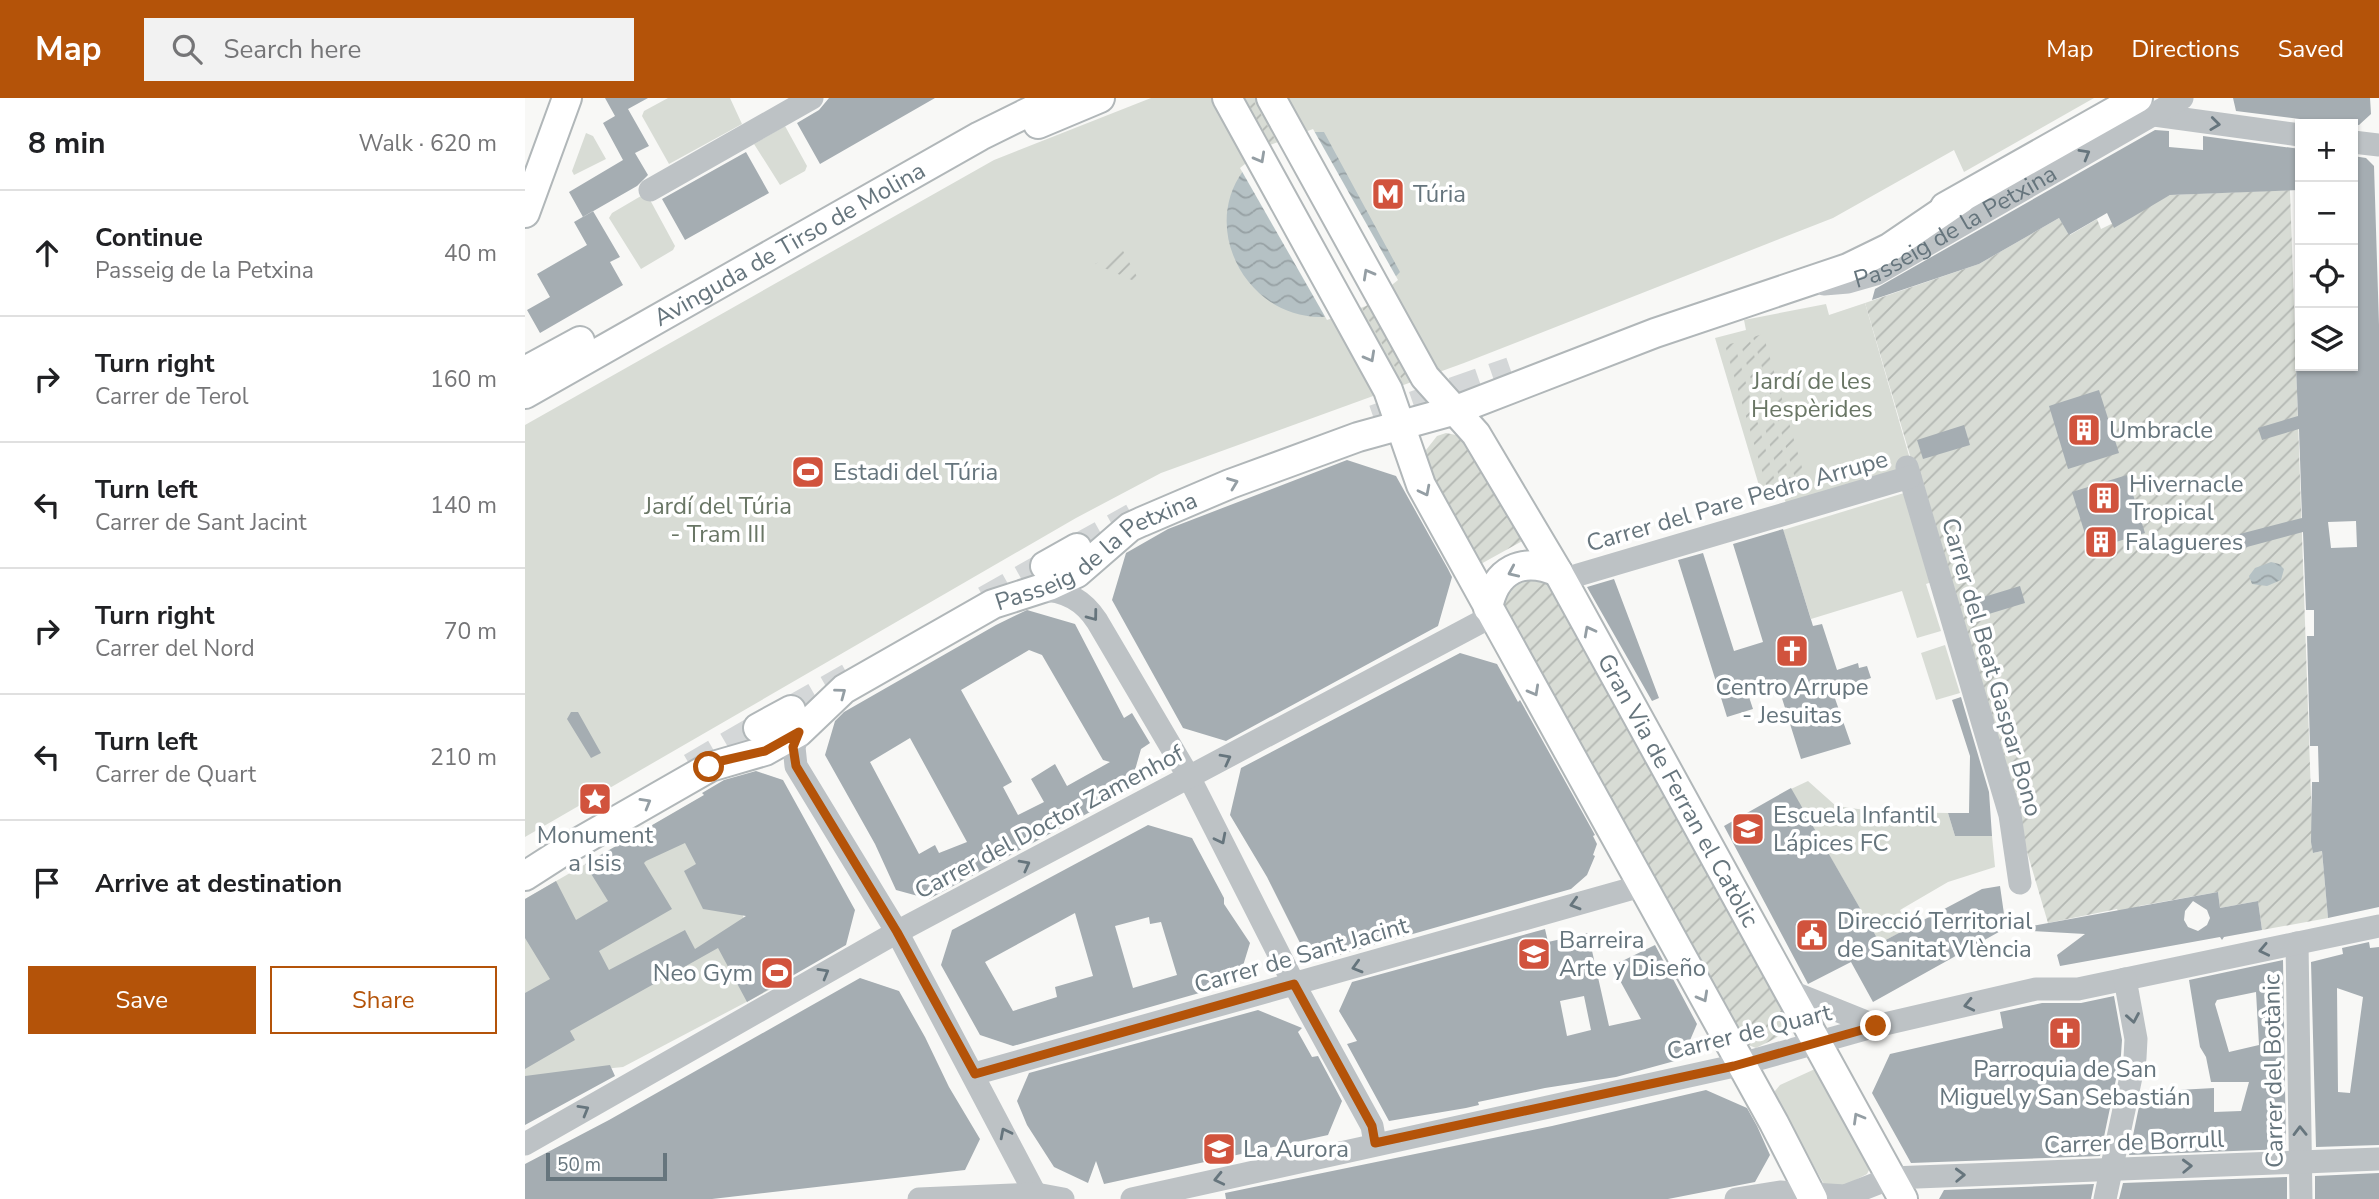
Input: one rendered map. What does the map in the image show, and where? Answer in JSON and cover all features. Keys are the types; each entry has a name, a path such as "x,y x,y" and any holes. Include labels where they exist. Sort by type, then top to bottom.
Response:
{"main road":[{"path":"525,164 549,98"},
{"path":"525,213 567,98"},
{"name":"Avinguda de Tirso de Molina","path":"525,394 598,342 1013,98"},
{"name":"Avinguda de Tirso de Molina","path":"532,362 598,342 833,219 980,136 1057,98"},
{"path":"598,342 675,322 985,150 1100,98"},
{"path":"1227,98 1388,390 1421,485 1741,1064 1796,1196"},
{"name":"Gran Via de Ferran el Catòlic","path":"1271,98 1425,377 1456,410 1486,451 1568,574 1897,1188"},
{"name":"Passeig de la Petxina","path":"1511,370 1732,285 1844,254 1901,230 2138,106"},
{"name":"Passeig de la Petxina","path":"1039,578 1077,573 1130,527 1230,484 1358,437 1456,410 1711,313 1871,257 1961,199"},
{"name":"Passeig de la Petxina","path":"525,876 721,761 765,751 795,721 1039,578 1077,548"},
{"path":"1490,612 1497,580 1512,569 1532,565 1568,574"},
{"name":"Passeig de la Petxina","path":"758,729 795,721"}],"street":[{"path":"650,190 812,98"},
{"name":"Passeig de la Petxina","path":"1711,313 1806,287 1848,282 1876,274 2138,106 2182,98"},
{"path":"2138,106 2295,134"},
{"path":"2358,143 2379,145"},
{"name":"Carrer del Pare Pedro Arrupe","path":"1568,574 1908,472"},
{"name":"Carrer del Beat Gaspar Bono","path":"1908,472 2010,816 2020,883"},
{"path":"1039,578 1051,589 1070,596 1091,611 1190,779 1294,984 1372,1126 1375,1143"},
{"name":"Carrer del Doctor Zamenhof","path":"525,1144 897,932 1190,779 1490,612"},
{"path":"795,721 793,747 796,766 897,932 975,1074 1037,1197"},
{"name":"Carrer de Sant Jacint","path":"975,1074 1641,886"},
{"name":"Carrer de Quart","path":"1132,1199 1741,1064 1876,1026 2036,989 2078,989 2379,926"},
{"name":"Carrer del Botànic","path":"2297,943 2301,1199"},
{"path":"2105,1199 2135,1058 2136,1039 2125,979"},
{"path":"1789,990 1876,1026"},
{"name":"Carrer de Borrull","path":"1897,1188 2112,1169 2379,1159"},
{"path":"1736,1199 1845,1196 1897,1188"},
{"path":"919,1199 1063,1199"}],"green space":[{"path":"668,98 730,98 742,124 669,164 642,116 644,111"},
{"name":"Jardí del Túria - Tram III","path":"1151,98 2094,98 1964,172 1954,150 1833,218 1464,363 1161,473 1076,518 525,837 525,425 994,160"},
{"path":"1245,98 1252,98 1410,381 1404,383"},
{"path":"785,126 807,166 805,171 780,185 754,144"},
{"path":"586,133 593,136 606,159 574,175 572,171"},
{"path":"2290,190 2313,853 2322,851 2328,918 2262,930 2258,901 2220,908 2218,892 2139,906 2138,910 2119,913 2117,909 2048,923 1865,303 1979,264 2059,218 2070,235 2097,219 2101,229 2170,195"},
{"path":"641,196 649,198 675,246 673,250 641,269 609,218 612,213"},
{"path":"1122,249 1141,284 1095,264"},
{"name":"Jardí de les Hespèrides","path":"1865,303 1912,466 1786,503 1782,493 1763,499 1715,338 1746,330 1744,320 1826,304 1829,315"},
{"path":"1763,334 1808,488 1799,491 1753,337"},
{"path":"1749,338 1792,483 1782,487 1740,341"},
{"path":"1734,343 1777,488 1768,491 1725,345"},
{"path":"1446,433 1466,437 1526,539 1479,565 1426,467 1426,450 1437,436"},
{"path":"1904,493 1932,582 1926,584 1941,631 1917,638 1902,591 1811,619 1783,530"},
{"path":"1548,578 1694,849 1789,1013 1784,1031 1775,1039 1756,1048 1743,1043 1499,599 1510,579"},
{"path":"1945,645 1960,693 1936,700 1921,653"},
{"path":"1808,781 1836,806 1880,812 1948,813 1955,836 1992,836 1995,867 1948,882 1900,910 1909,928 1880,943 1791,789"},
{"path":"698,799 771,989 623,1067 525,1077 525,899"},
{"path":"1815,1069 1870,1168 1867,1174 1836,1190 1825,1186 1776,1099 1775,1091 1780,1085"}],"water":[{"path":"1313,132 1324,132 1400,272 1377,290 1337,312 1322,317 1296,314 1273,304 1254,288 1239,268 1230,245 1227,220 1231,195 1243,171"},
{"path":"2271,562 2284,569 2281,580 2267,586 2252,584 2249,576 2255,568"}],"pier":[{"path":"1313,129 1398,280 1366,306 1327,320 1240,168 1267,146"}],"building":[{"path":"605,98 648,98 628,109 649,146 635,153 648,175 637,186 583,217 569,192 623,160 603,123 615,116"},
{"path":"829,98 935,98 820,164 797,123 819,110"},
{"path":"2233,98 2370,98 2371,114 2359,125 2358,119 2300,119 2236,111"},
{"path":"2155,130 2169,131 2169,147 2203,150 2203,136 2295,148 2295,190 2170,195 2114,228 2107,213 2069,235 2059,218 1979,264 1872,300 1875,289"},
{"path":"746,152 769,193 685,240 662,199"},
{"path":"2358,157 2366,158 2374,166 2379,325 2379,907 2328,918 2322,851 2313,853 2311,842 2312,782 2319,782 2318,746 2310,746 2307,636 2314,636 2314,610 2306,610 2303,532 2232,551 2228,537 2302,518 2299,429 2262,440 2258,428 2298,416 2296,371 2358,371","holes":["2356,521 2357,547 2331,548 2328,522"]},
{"path":"593,211 620,257 610,262 623,285 540,333 527,310 550,297 537,274 587,245 574,222"},
{"name":"Umbracle","path":"2099,390 2119,453 2068,469 2049,406"},
{"path":"1964,425 1970,445 1923,459 1917,440"},
{"path":"1347,460 1396,476 1448,569 1452,577 1438,626 1226,741 1183,728 1112,600 1126,553 1168,529"},
{"path":"2127,475 2145,533 2090,550 2072,492"},
{"path":"1783,529 1813,626 1822,624 1837,670 1858,663 1859,668 1867,666 1871,678 1832,690 1851,744 1801,759 1776,679 1746,688 1753,709 1727,717 1678,560 1703,553 1734,651 1763,642 1733,544"},
{"path":"1614,579 1659,698 1652,701 1587,587"},
{"path":"2020,586 2025,603 1969,620 1964,603"},
{"path":"1027,610 1075,624 1124,718 1132,713 1150,743 1141,749 1129,791 929,899 896,890 875,844 825,755 835,721 844,712","holes":["1029,650 1042,655 1103,760 1110,762 1067,786 1055,764 1031,779 1044,802 1018,815 1003,787 1012,782 961,690","910,738 967,842 939,853 935,845 919,854 870,762"]},
{"path":"1460,653 1497,664 1518,702 1520,700 1595,835 1595,856 1587,875 1571,889 1332,957 1300,943 1267,877 1230,815 1241,768"},
{"path":"1961,697 1989,792 1992,836 1955,836 1948,813 1969,813 1970,756 1952,700"},
{"path":"571,712 578,712 601,753 591,758 567,719"},
{"path":"756,771 783,780 855,910 846,945 747,1002 718,948 570,1031 575,1040 525,1069 525,993 550,979 525,938 525,899 556,881 576,920 608,901 585,864 704,795 702,793 724,780","holes":["685,843 696,864 684,871 703,909 746,916 695,949 685,930 609,970 599,951 672,909 644,863"]},
{"path":"1791,788 1880,943 1982,889 2000,886 2006,928 1873,1002 1851,962 1808,984 1724,826"},
{"path":"1148,825 1192,838 1224,898 1224,904 1250,943 1238,982 1013,1046 980,1035 941,965 952,930","holes":["1075,913 1093,976 1055,987 1057,997 1013,1011 985,962","1149,917 1150,924 1161,922 1177,975 1133,988 1115,926"]},
{"path":"2218,892 2220,908 2258,901 2262,930 2224,937 2222,940 2220,937 2060,966 2057,955 2085,934 2032,931 2032,926","holes":["2193,901 2207,910 2210,918 2207,925 2198,931 2188,927 2184,920 2185,911"]},
{"path":"1545,929 1548,942 1588,933 1609,1026 1641,1019 1612,966 1655,945 1697,1024 1682,1059 1616,1077 1545,1088 1478,1102 1479,1105 1466,1108 1389,1121 1347,1044 1357,1041 1339,1011 1352,982","holes":["1584,996 1591,1030 1567,1036 1560,1001"]},
{"path":"2369,942 2370,948 2379,947 2379,1145 2316,1147 2311,962 2343,954 2342,948","holes":["2337,988 2363,997 2350,1093 2338,1092"]},
{"path":"2283,960 2286,1149 2129,1155 2142,1092 2214,1088 2214,1112 2241,1111 2249,1082 2211,1082 2206,1057 2200,1047 2189,980","holes":["2256,992 2259,1045 2229,1052 2215,1004 2217,1000"]},
{"path":"860,978 899,991 925,1037 949,1087 980,1139 965,1170 712,1199 525,1199 525,1164 609,1120"},
{"path":"2114,996 2122,1040 2121,1055 2100,1156 1911,1163 1872,1093 1890,1054 2003,1028 2000,1012 2042,1003 2081,1003"},
{"path":"1258,1010 1302,1028 1298,1032 1312,1057 1318,1056 1342,1101 1328,1135 1104,1184 1096,1161 1088,1183 1054,1167 1027,1125 1017,1101 1029,1073"},
{"path":"610,1065 615,1076 525,1125 525,1076"},
{"path":"1706,1090 1747,1108 1757,1126 1770,1155 1755,1182 1668,1199 1226,1199 1225,1193 1552,1126"},
{"path":"2379,1173 2379,1199 2315,1199 2315,1176"},
{"path":"2287,1177 2287,1199 2119,1199 2123,1183"},
{"path":"2094,1184 2091,1199 1939,1199 1944,1190"}],"tunnel":[{"path":"1374,419 1511,371"},
{"path":"1077,548 1133,517"},
{"path":"985,600 1045,566"},
{"path":"791,710 849,677"},
{"path":"691,767 758,728"}],"place":[{"name":"Túria","path":"1388,194"},
{"name":"Umbracle","path":"2084,430"},
{"name":"Estadi del Túria","path":"808,472"},
{"name":"Hivernacle Tropical","path":"2104,498"},
{"name":"Falagueres","path":"2101,542"},
{"name":"Centro Arrupe - Jesuitas","path":"1792,651"},
{"name":"Monument a Isis","path":"595,799"},
{"name":"Escuela Infantil Lápices FC","path":"1748,829"},
{"name":"Direcció Territorial de Sanitat Vlència","path":"1812,935"},
{"name":"Barreira Arte y Diseño","path":"1534,954"},
{"name":"Neo Gym","path":"777,973"},
{"name":"Parroquia de San Miguel y San Sebastián","path":"2065,1033"},
{"name":"La Aurora","path":"1219,1149"}],"route":[{"path":"709,767 721,761 765,751 799,732 793,747 796,766 897,932 975,1074 1294,984 1372,1126 1375,1143 1734,1066 1876,1026"}]}
